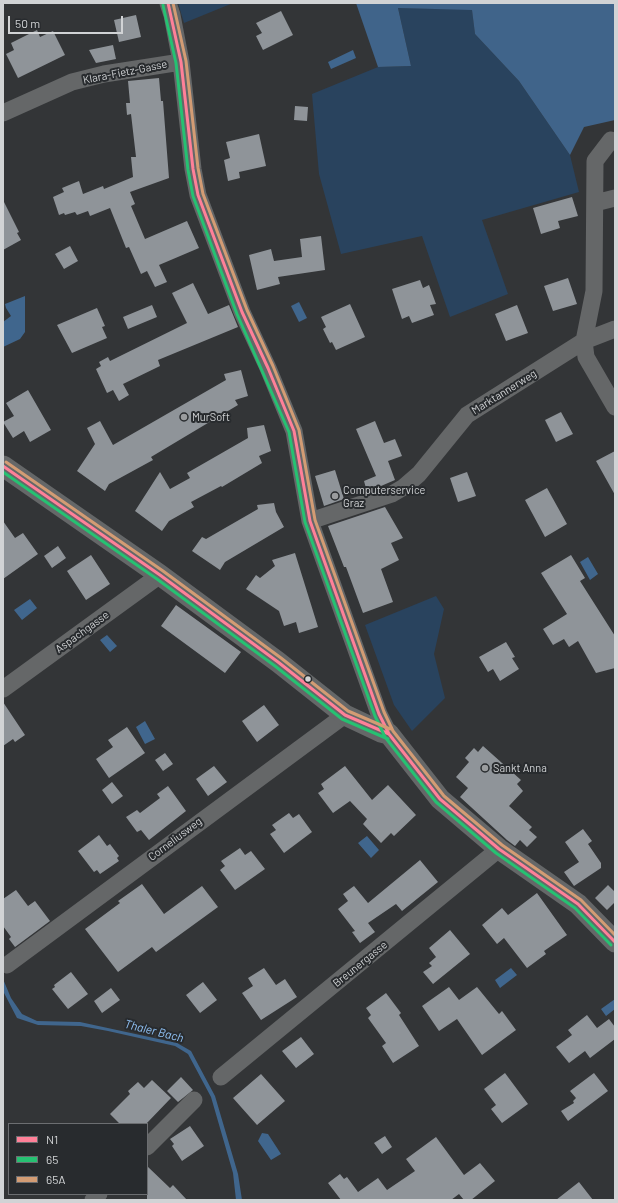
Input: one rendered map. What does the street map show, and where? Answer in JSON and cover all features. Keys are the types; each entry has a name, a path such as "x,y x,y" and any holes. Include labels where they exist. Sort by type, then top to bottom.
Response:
{"street":[{"path":"168,3 181,62 193,169 198,195 242,312 268,368 294,431 310,521 379,714 389,734 440,799 499,849 578,904 615,942"},
{"name":"Klara-Fietz-Gasse","path":"3,113 72,82 111,72 181,62"},
{"path":"611,140 595,161 594,291 584,341 586,357 615,407"},
{"path":"595,203 615,198"},
{"name":"Marktannerweg","path":"310,521 392,494 404,487 419,474 467,415 584,341 615,329"},
{"path":"3,466 160,575 278,662 345,715 381,732 389,734"},
{"name":"Aspachgasse","path":"3,689 160,575"},
{"name":"Corneliusweg","path":"7,965 345,715"},
{"name":"Breunergasse","path":"221,1077 491,858 499,849"},
{"path":"148,1146 194,1100"}],"shaded area":[{"path":"178,3 233,3 184,23"},
{"path":"356,3 615,3 615,120 584,127 570,155 519,81 475,34 472,10 398,8 411,66 378,67"},
{"path":"398,8 472,9 475,34 519,81 570,155 579,192 482,220 508,294 450,317 422,236 341,254 319,174 312,94 378,67 411,66"},
{"path":"353,50 356,58 331,69 328,62"},
{"path":"25,296 25,332 20,339 3,347 3,322 11,316 5,304"},
{"path":"299,302 307,318 299,322 291,306"},
{"path":"588,557 598,574 590,580 580,562"},
{"path":"436,596 444,609 434,654 445,698 412,731 394,705 365,625"},
{"path":"30,599 37,608 22,620 14,610"},
{"path":"107,635 117,646 110,652 100,640"},
{"path":"145,721 155,739 145,744 136,727"},
{"path":"367,836 379,850 371,858 358,843"},
{"path":"511,968 517,975 500,988 495,980"},
{"name":"Thaler Bach","path":"3,979 11,998 22,1014 37,1021 80,1022 177,1043 191,1051 215,1096 238,1174 242,1200 236,1200 233,1173 211,1097 188,1054 175,1046 108,1031 81,1026 38,1025 17,1018 3,991"},
{"path":"615,999 615,1009 606,1016 601,1009"},
{"path":"262,1133 268,1134 281,1154 271,1160 258,1141"}],"building":[{"path":"281,11 293,35 263,50 256,36 262,33 256,23"},
{"path":"136,15 141,37 119,42 114,20"},
{"path":"37,30 40,37 53,31 65,55 18,78 6,54 14,50 11,43"},
{"path":"113,45 116,59 96,63 89,50"},
{"path":"159,78 161,101 163,101 169,178 130,192 135,204 131,206 145,239 187,221 199,248 159,265 167,282 155,287 147,271 141,274 129,247 126,248 110,208 90,216 88,211 77,215 75,212 59,215 53,197 64,192 62,188 79,181 83,194 103,186 104,189 133,177 131,157 136,157 131,114 127,115 126,103 130,103 128,81"},
{"path":"295,106 308,107 307,121 294,120"},
{"path":"259,134 266,166 239,172 240,178 228,181 224,160 230,158 226,142"},
{"path":"572,197 578,216 558,221 560,228 541,234 533,208"},
{"path":"3,200 19,232 17,233 21,240 3,250"},
{"path":"321,236 325,270 278,277 280,284 257,290 249,255 271,249 274,261 302,257 300,239"},
{"path":"70,246 78,261 64,269 55,254"},
{"path":"568,278 577,304 553,311 544,286"},
{"path":"420,280 423,288 429,285 436,304 430,305 434,315 412,323 409,316 402,319 392,289"},
{"path":"193,283 208,314 229,305 238,327 158,360 160,366 123,384 129,395 119,401 113,390 107,393 96,369 101,366 99,362 108,357 110,361 187,323 172,293"},
{"path":"350,304 365,337 336,350 332,342 330,343 323,329 326,327 321,317"},
{"path":"152,305 157,317 128,329 123,317"},
{"path":"517,305 528,333 506,341 495,314"},
{"path":"97,308 105,326 102,327 107,338 72,353 57,325"},
{"path":"241,370 248,396 235,400 238,405 151,457 153,460 109,484 105,491 77,471 95,444 87,428 100,421 113,445 226,380 224,374"},
{"path":"28,390 51,430 30,442 24,431 13,438 3,422 14,416 6,403"},
{"path":"561,412 573,434 556,442 545,420"},
{"path":"375,421 384,443 395,439 402,456 388,461 395,480 367,492 364,481 376,476 356,429"},
{"path":"264,425 271,451 259,456 262,463 222,487 221,486 191,502 194,507 169,521 162,531 135,511 160,472 170,489 190,478 187,473 248,438 247,428"},
{"path":"615,451 615,495 596,461"},
{"path":"335,470 344,499 324,506 315,476"},
{"path":"467,472 476,496 458,502 450,478"},
{"path":"547,488 567,524 545,537 525,500"},
{"path":"274,503 276,512 284,527 225,562 220,570 192,551 202,537 206,539 258,509 257,505"},
{"path":"385,507 403,538 391,543 399,560 381,569 393,602 363,613 346,567 344,567 328,526"},
{"path":"3,521 15,538 23,533 38,554 3,579"},
{"path":"58,546 66,558 52,568 44,556"},
{"path":"295,553 318,627 299,633 296,622 284,626 279,611 246,589 256,575 260,578 275,566 272,560"},
{"path":"91,555 110,584 86,600 67,571"},
{"path":"571,555 585,578 580,581 615,636 615,668 596,673 578,641 569,647 564,639 553,645 543,629 567,614 541,573"},
{"path":"176,605 241,652 225,673 161,626"},
{"path":"506,642 515,657 512,658 519,669 500,681 493,669 488,672 479,657"},
{"path":"3,702 25,735 15,742 13,739 3,746"},
{"path":"264,705 279,725 257,742 242,721"},
{"path":"127,727 145,753 109,778 96,759 113,747 108,740"},
{"path":"483,746 521,780 517,784 523,791 509,806 532,827 529,830 537,837 527,847 520,840 515,846 460,797 468,788 456,777 469,762 465,758 474,748 478,752"},
{"path":"165,753 173,764 163,771 155,760"},
{"path":"214,766 227,782 208,796 196,779"},
{"path":"345,766 372,800 388,785 416,815 394,836 391,833 381,843 363,824 367,819 350,801 333,813 318,793 324,789 321,784"},
{"path":"112,782 123,796 112,804 102,790"},
{"path":"168,786 186,811 149,840 141,830 137,832 126,817 137,810 140,813 160,798 157,794"},
{"path":"289,813 293,818 299,814 312,832 284,853 270,834 276,830 272,825"},
{"path":"583,829 592,841 588,844 601,863 601,868 574,886 564,872 579,862 565,842"},
{"path":"99,835 107,846 110,844 119,856 117,858 119,861 100,874 97,870 94,872 78,851"},
{"path":"240,848 245,855 251,851 265,869 235,890 220,870 225,866 221,861"},
{"path":"420,860 438,882 402,911 396,904 368,923 375,932 360,943 352,932 355,931 338,909 348,901 343,894 354,886 368,903"},
{"path":"142,884 164,914 202,886 218,907 156,952 152,947 118,972 85,929 120,903 118,901"},
{"path":"608,885 615,892 615,902 607,910 595,898"},
{"path":"16,890 28,906 35,901 50,921 15,947 9,939 11,937 3,926 3,899"},
{"path":"537,893 567,935 544,951 546,954 527,968 504,938 497,944 482,925 502,908 508,915"},
{"path":"450,930 470,954 433,984 423,972 432,966 429,963 436,957 429,948"},
{"path":"264,968 276,985 285,979 297,997 261,1020 242,993 253,986 248,978"},
{"path":"71,972 88,994 68,1009 52,989 55,987 54,985"},
{"path":"203,982 217,1000 200,1013 186,995"},
{"path":"449,987 459,1000 477,987 499,1014 502,1011 516,1030 482,1055 457,1019 439,1031 422,1006"},
{"path":"111,988 120,1000 102,1013 94,1001"},
{"path":"386,993 401,1013 399,1015 419,1046 393,1063 382,1046 386,1043 368,1018 371,1015 366,1008"},
{"path":"587,1015 597,1028 609,1019 615,1027 615,1039 590,1058 585,1051 569,1063 556,1047 572,1035 568,1030"},
{"path":"301,1037 314,1054 296,1068 282,1051"},
{"path":"505,1073 528,1104 502,1123 491,1109 496,1105 484,1089"},
{"path":"594,1073 608,1091 568,1121 561,1111 574,1103 573,1101 576,1098 570,1091"},
{"path":"261,1074 285,1101 257,1125 233,1098"},
{"path":"181,1077 193,1090 178,1102 167,1091"},
{"path":"152,1080 171,1098 147,1123 119,1123 110,1114 130,1094 128,1091 138,1082 144,1088"},
{"path":"190,1126 204,1146 182,1161 172,1146 174,1144 170,1139"},
{"path":"385,1136 392,1147 382,1154 374,1143"},
{"path":"436,1137 464,1175 480,1163 495,1181 471,1200 464,1200 459,1194 451,1200 341,1200 328,1183 340,1174 344,1179 347,1177 358,1192 378,1178 387,1190 415,1171 406,1159"},
{"path":"148,1167 170,1188 173,1185 187,1200 147,1200"},
{"path":"579,1182 593,1200 556,1200"}],"transit line":[{"name":"N1","path":"168,3 181,62 193,169 198,195 242,312 268,368 294,431 310,521 379,714 389,734 440,799 499,849 578,904 615,942"},
{"name":"65A","path":"173,3 186,61 198,168 203,194 247,310 273,366 299,430 315,520 384,712 393,731 444,796 502,845 581,900 615,935"},
{"name":"65","path":"163,5 176,63 188,170 193,196 237,314 289,432 305,522 375,716 385,737 436,802 496,853 575,908 611,945"},
{"name":"65A","path":"6,462 163,571 281,658 348,711 390,729"},
{"name":"N1","path":"3,466 160,575 278,662 345,715 389,734"},
{"name":"65","path":"3,472 157,579 275,666 342,719 388,739"}],"place":[{"name":"MurSoft","path":"184,417"},
{"name":"Computerservice Graz","path":"335,496"},
{"name":"Sankt Anna","path":"485,768"}]}
